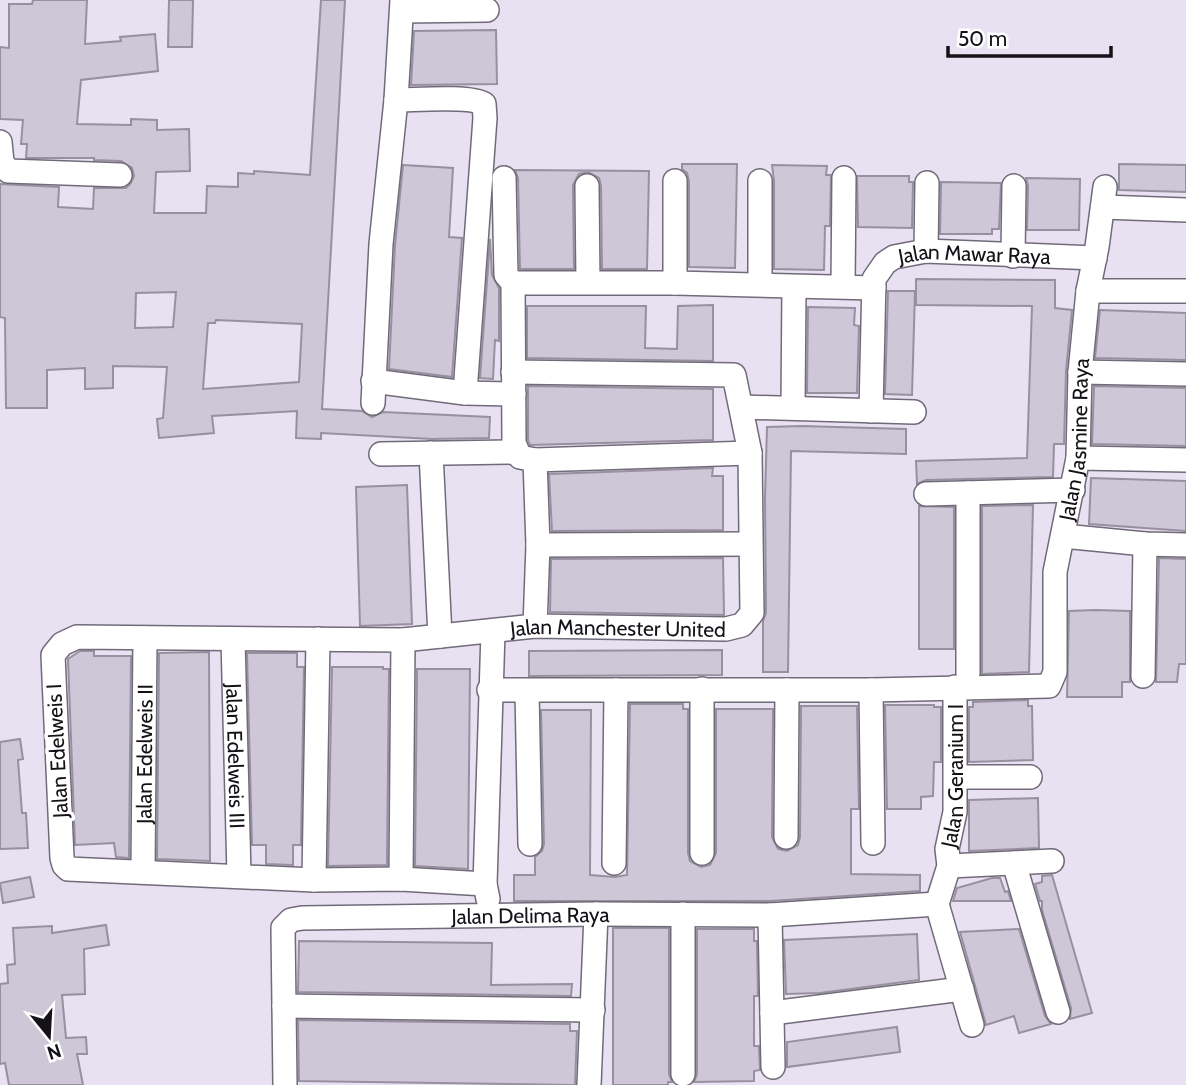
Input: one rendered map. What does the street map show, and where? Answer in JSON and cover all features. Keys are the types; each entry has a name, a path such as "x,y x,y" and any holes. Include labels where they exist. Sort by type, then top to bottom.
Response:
{"street":[{"path":"482,7 402,6 397,100 381,244 373,392 465,393 514,383 734,374 750,453 750,544 538,545"},
{"path":"397,100 468,100 484,104 465,393"},
{"path":"0,142 2,162 8,172 120,175"},
{"path":"504,178 506,275 513,283 513,438 526,456 538,545 536,626"},
{"path":"843,286 844,178"},
{"path":"760,180 760,284"},
{"path":"675,181 675,283"},
{"path":"926,251 927,183"},
{"path":"587,186 588,282"},
{"path":"1013,256 1014,186"},
{"name":"Jalan Jasmine Raya","path":"961,680 1046,687 1054,675 1055,572 1078,458 1080,372 1088,291 1104,197 1186,210"},
{"name":"Jalan Mawar Raya","path":"874,288 874,279 885,263 894,257 926,251 1095,258"},
{"path":"513,283 760,284 874,288 871,411"},
{"path":"793,407 794,287"},
{"path":"1088,291 1186,291"},
{"path":"1080,372 1186,374"},
{"path":"742,407 914,412"},
{"path":"431,453 440,636"},
{"path":"381,454 526,456 750,453"},
{"path":"1078,458 1186,460"},
{"path":"926,495 1073,490"},
{"name":"Jalan Geranium I","path":"937,904 948,866 947,849 955,812 968,493"},
{"path":"1063,536 1186,545"},
{"name":"Jalan Manchester United","path":"52,654 62,644 77,637 403,640 536,626 726,629 742,625 752,613 750,544"},
{"path":"1143,676 1145,544"},
{"path":"491,916 485,884 489,690 493,632"},
{"name":"Jalan Edelweis II","path":"143,871 145,638"},
{"name":"Jalan Edelweis III","path":"233,639 239,875"},
{"path":"314,880 318,639"},
{"path":"401,879 403,640"},
{"name":"Jalan Edelweis I","path":"52,654 62,862 68,869 143,871"},
{"path":"489,690 871,690 961,680"},
{"path":"702,689 702,853"},
{"path":"786,837 787,690"},
{"path":"871,690 873,843"},
{"path":"527,691 530,844"},
{"path":"614,863 616,691"},
{"path":"957,777 1030,777"},
{"path":"948,866 1052,861"},
{"path":"1013,863 1058,1012"},
{"path":"143,871 314,880 401,879 485,884"},
{"path":"937,904 972,1025"},
{"name":"Jalan Delima Raya","path":"285,1085 283,928 291,920 596,914 770,915 937,904"},
{"path":"589,1085 596,914"},
{"path":"683,914 683,1074"},
{"path":"770,915 773,1067"},
{"path":"772,1013 962,989"},
{"path":"284,1006 593,1010"}],"building":[{"path":"33,0 87,0 85,44 121,41 120,37 155,34 158,71 81,80 77,124 131,125 131,119 157,120 157,130 189,129 190,171 156,172 154,213 206,213 207,186 238,187 238,173 254,174 254,171 310,175 321,0 345,0 322,409 362,411 372,417 383,412 490,417 489,438 432,439 321,433 321,439 296,438 297,411 212,416 214,433 159,438 157,419 163,418 167,367 113,366 113,388 85,389 85,368 47,370 47,408 6,408 5,318 0,317 0,184 59,187 58,207 93,209 94,188 126,188 134,176 132,168 121,161 94,158 26,158 27,144 21,144 23,120 0,119 0,47 9,48 9,4 32,4","holes":["176,292 173,327 135,328 136,293","216,320 302,324 299,382 203,389 208,323 215,323"]},
{"path":"169,0 193,0 192,47 168,47"},
{"path":"496,30 497,84 411,85 414,31"},
{"path":"682,164 737,164 735,268 689,267 689,181"},
{"path":"1119,164 1186,165 1186,192 1119,190"},
{"path":"403,165 453,168 449,237 462,238 452,377 389,369 395,245"},
{"path":"772,165 827,166 826,175 831,175 830,226 825,226 824,270 774,269"},
{"path":"515,170 649,171 647,269 602,269 601,186 599,178 588,172 579,174 573,185 574,269 520,269 518,178"},
{"path":"857,176 909,176 909,182 913,182 912,228 858,227"},
{"path":"1026,178 1080,179 1079,230 1027,230"},
{"path":"941,182 1001,183 999,229 992,229 992,234 940,234"},
{"path":"490,239 492,275 499,288 499,341 495,340 493,379 480,378"},
{"path":"916,279 1055,280 1055,308 1072,310 1066,371 1064,444 1054,444 1053,477 926,480 917,484 916,461 1027,458 1032,306 916,305"},
{"path":"888,291 915,291 912,395 885,394"},
{"path":"713,305 713,361 527,358 527,306 646,306 645,348 677,349 678,306"},
{"path":"808,307 855,308 854,325 859,326 857,393 807,393"},
{"path":"1100,310 1186,313 1186,360 1095,358"},
{"path":"528,386 713,389 713,440 530,445"},
{"path":"1094,386 1186,388 1186,446 1092,444"},
{"path":"767,427 906,429 906,454 791,451 788,672 763,672"},
{"path":"713,468 712,476 723,476 723,530 552,531 549,474"},
{"path":"1091,478 1186,481 1186,531 1089,524"},
{"path":"407,485 412,624 360,626 356,487"},
{"path":"1033,505 1029,672 982,674 982,506"},
{"path":"919,506 954,507 954,649 919,649"},
{"path":"723,558 724,615 550,612 551,559"},
{"path":"1159,558 1186,559 1186,664 1179,664 1177,682 1156,682"},
{"path":"1069,611 1130,611 1130,682 1122,682 1122,697 1067,697"},
{"path":"722,650 722,675 529,676 529,651"},
{"path":"80,651 94,651 94,656 131,656 129,858 116,857 114,843 75,845 68,659"},
{"path":"209,652 210,861 157,859 159,653"},
{"path":"247,653 297,653 297,667 304,667 301,845 293,845 293,865 266,864 266,845 252,845"},
{"path":"332,667 389,669 387,865 328,866"},
{"path":"417,669 470,669 468,869 415,866"},
{"path":"1028,700 1028,706 1032,706 1033,760 969,762 969,707 973,707 973,702"},
{"path":"630,704 683,704 683,709 688,709 688,853 690,861 701,867 710,865 716,853 716,709 773,709 772,837 778,849 787,851 798,845 800,837 801,706 857,706 859,809 851,809 851,874 920,875 920,891 771,901 514,901 514,875 535,875 535,857 542,851 544,844 541,710 591,710 590,875 627,875"},
{"path":"885,705 941,707 941,762 934,762 933,796 921,797 921,809 887,809"},
{"path":"20,739 23,759 18,760 28,848 0,849 0,742"},
{"path":"1038,798 1039,848 969,851 969,800"},
{"path":"1052,875 1092,1013 1070,1019 1071,1008 1035,884 1042,882 1042,876"},
{"path":"30,877 34,897 3,903 0,883"},
{"path":"1000,878 1011,901 953,901 957,888"},
{"path":"106,925 109,945 84,949 85,994 62,995 66,1038 86,1037 87,1054 77,1054 83,1085 9,1085 5,1063 0,1064 0,984 8,983 7,965 15,964 13,928 52,926 52,933"},
{"path":"613,928 669,928 669,1074 672,1082 668,1082 668,1085 613,1085"},
{"path":"697,929 754,929 754,941 757,941 758,996 754,996 754,1046 759,1046 760,1070 754,1071 754,1081 694,1082 697,1074"},
{"path":"1019,929 1045,1016 1051,1024 1019,1033 1014,1016 986,1025 960,932"},
{"path":"917,934 919,980 820,993 786,994 784,940"},
{"path":"299,941 492,943 491,985 572,984 571,996 298,992"},
{"path":"298,1020 570,1024 570,1031 577,1031 575,1085 299,1081"},
{"path":"897,1027 900,1052 787,1067 787,1042"}]}
